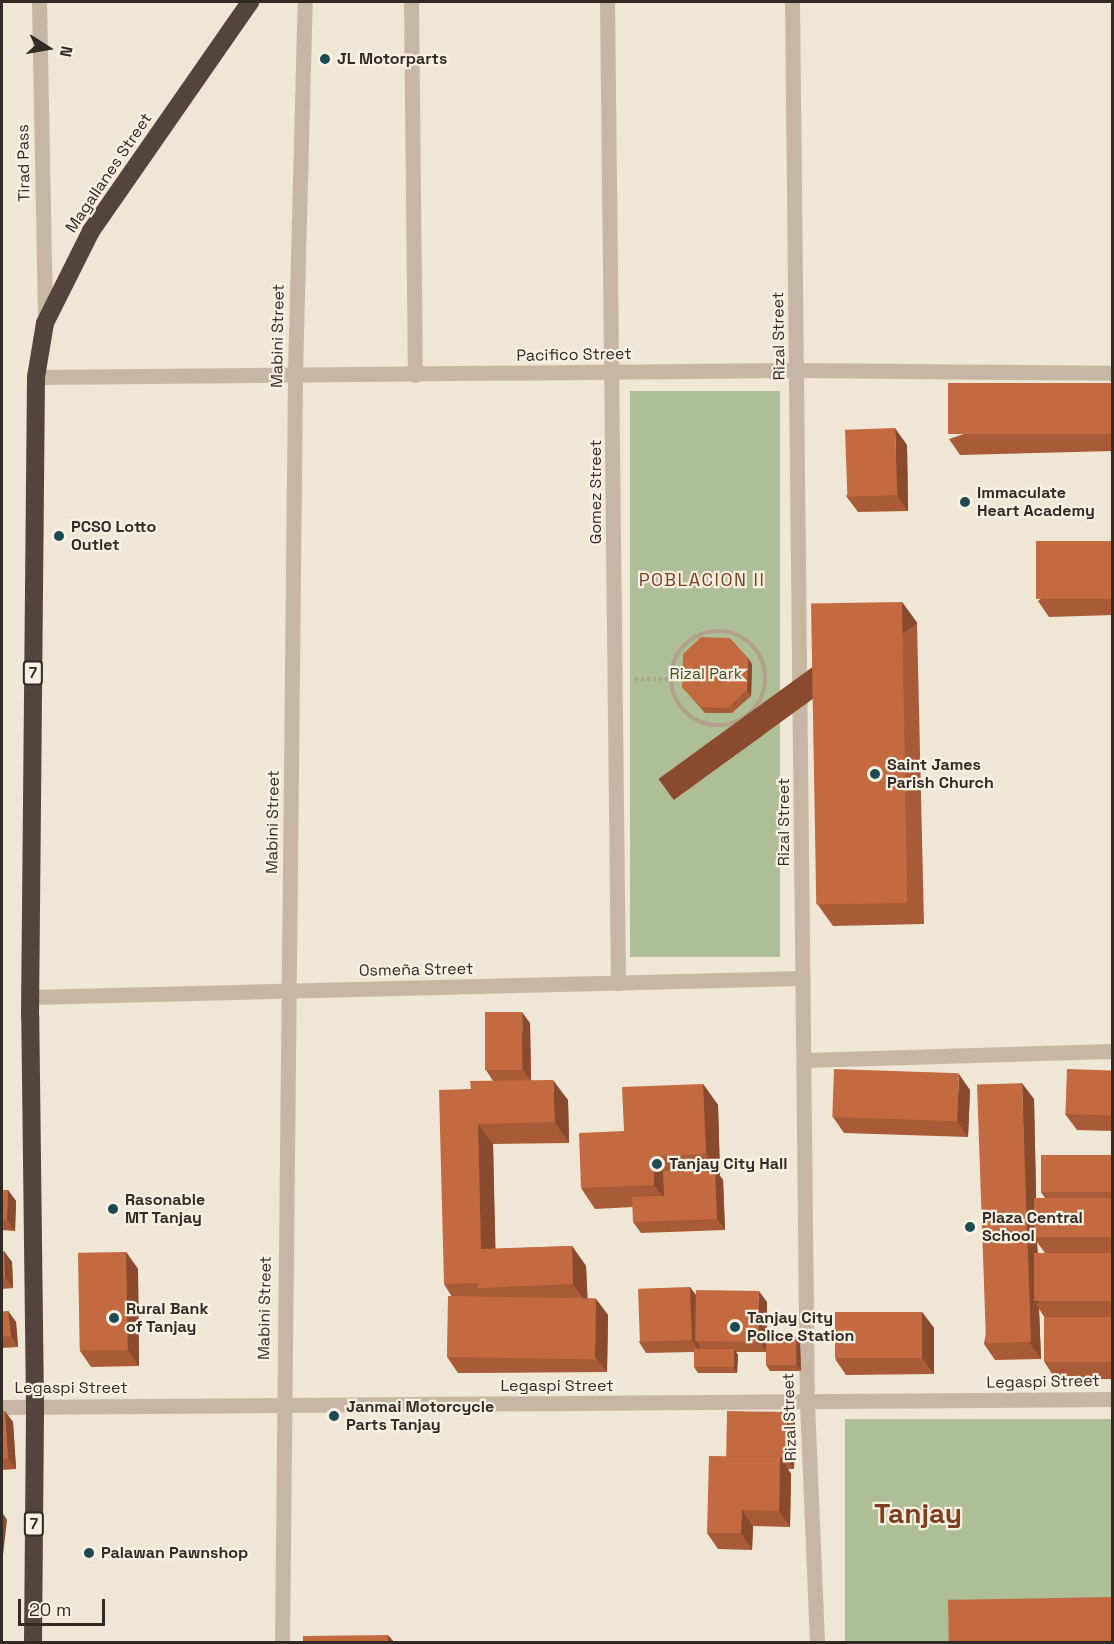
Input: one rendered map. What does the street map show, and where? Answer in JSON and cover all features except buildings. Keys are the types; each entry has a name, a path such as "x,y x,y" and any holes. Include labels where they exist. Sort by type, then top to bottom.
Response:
{"highway":[{"name":"Magallanes Street","path":"33,1642 35,1406 30,997 36,377 45,323 91,231 250,2"}],"street":[{"name":"Tirad Pass","path":"39,2 45,323"},
{"name":"Mabini Street","path":"282,1642 282,1406 295,372 305,2"},
{"path":"411,2 415,375"},
{"name":"Gomez Street","path":"607,2 613,373 618,983"},
{"name":"Rizal Street","path":"792,2 798,370 807,1403 818,1642"},
{"name":"Pacifico Street","path":"36,377 295,372 415,375 798,370 1113,373"},
{"name":"Osmeña Street","path":"30,997 803,978"},
{"path":"805,1060 1113,1051"},
{"name":"Legaspi Street","path":"2,1407 1113,1399"}],"path":[{"path":"719,630 741,636 754,646 762,660 766,679 759,703 748,716 717,726 695,721 682,710 674,696 670,680 677,654 688,641 719,630"},
{"path":"616,680 670,680"}],"green space":[{"name":"Rizal Park","path":"630,391 780,391 780,957 630,957"},
{"path":"845,1419 1112,1419 1112,1642 845,1642"}],"place":[{"name":"JL Motorparts","path":"325,59"},
{"name":"Immaculate Heart Academy","path":"965,502"},
{"name":"PCSO Lotto Outlet","path":"59,536"},
{"name":"Saint James Parish Church","path":"875,774"},
{"name":"Tanjay City Hall","path":"657,1164"},
{"name":"Rasonable MT Tanjay","path":"113,1209"},
{"name":"Plaza Central School","path":"970,1227"},
{"name":"Rural Bank of Tanjay","path":"114,1318"},
{"name":"Tanjay City Police Station","path":"735,1327"},
{"name":"Janmai Motorcycle Parts Tanjay","path":"334,1416"},
{"name":"Palawan Pawnshop","path":"89,1553"}],"district":[{"name":"POBLACION II","path":"702,580"},
{"name":"Tanjay","path":"918,1513"}]}
